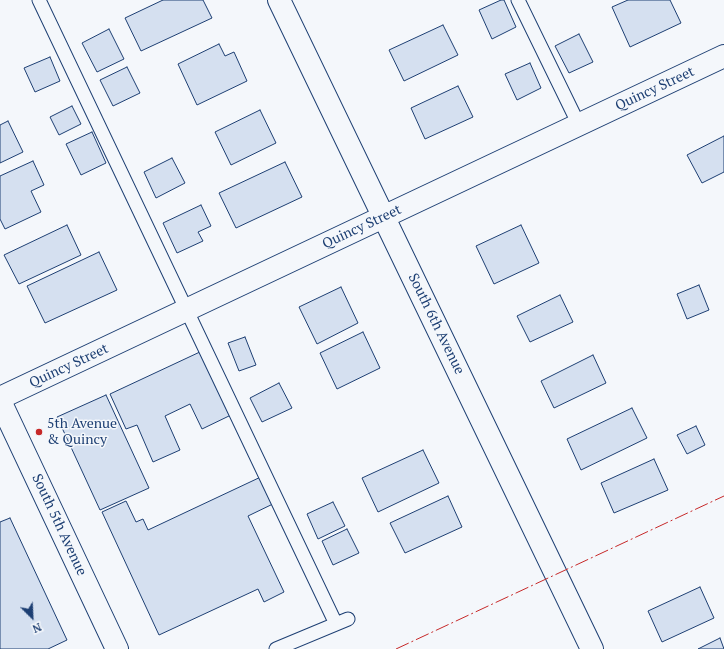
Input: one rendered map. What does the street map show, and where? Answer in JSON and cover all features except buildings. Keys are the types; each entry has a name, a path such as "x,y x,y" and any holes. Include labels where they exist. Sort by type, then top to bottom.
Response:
{"street":[{"name":"South 6th Avenue","path":"279,0 592,649"},
{"name":"Quincy Street","path":"0,400 186,310 724,56"},
{"name":"South 5th Avenue","path":"0,400 118,649"}],"lane":[{"path":"39,0 336,624"},
{"path":"518,0 579,124"},
{"path":"276,649 348,618"}],"power":[{"path":"396,649 724,496"}],"place":[{"name":"5th Avenue & Quincy","path":"39,432"}]}
